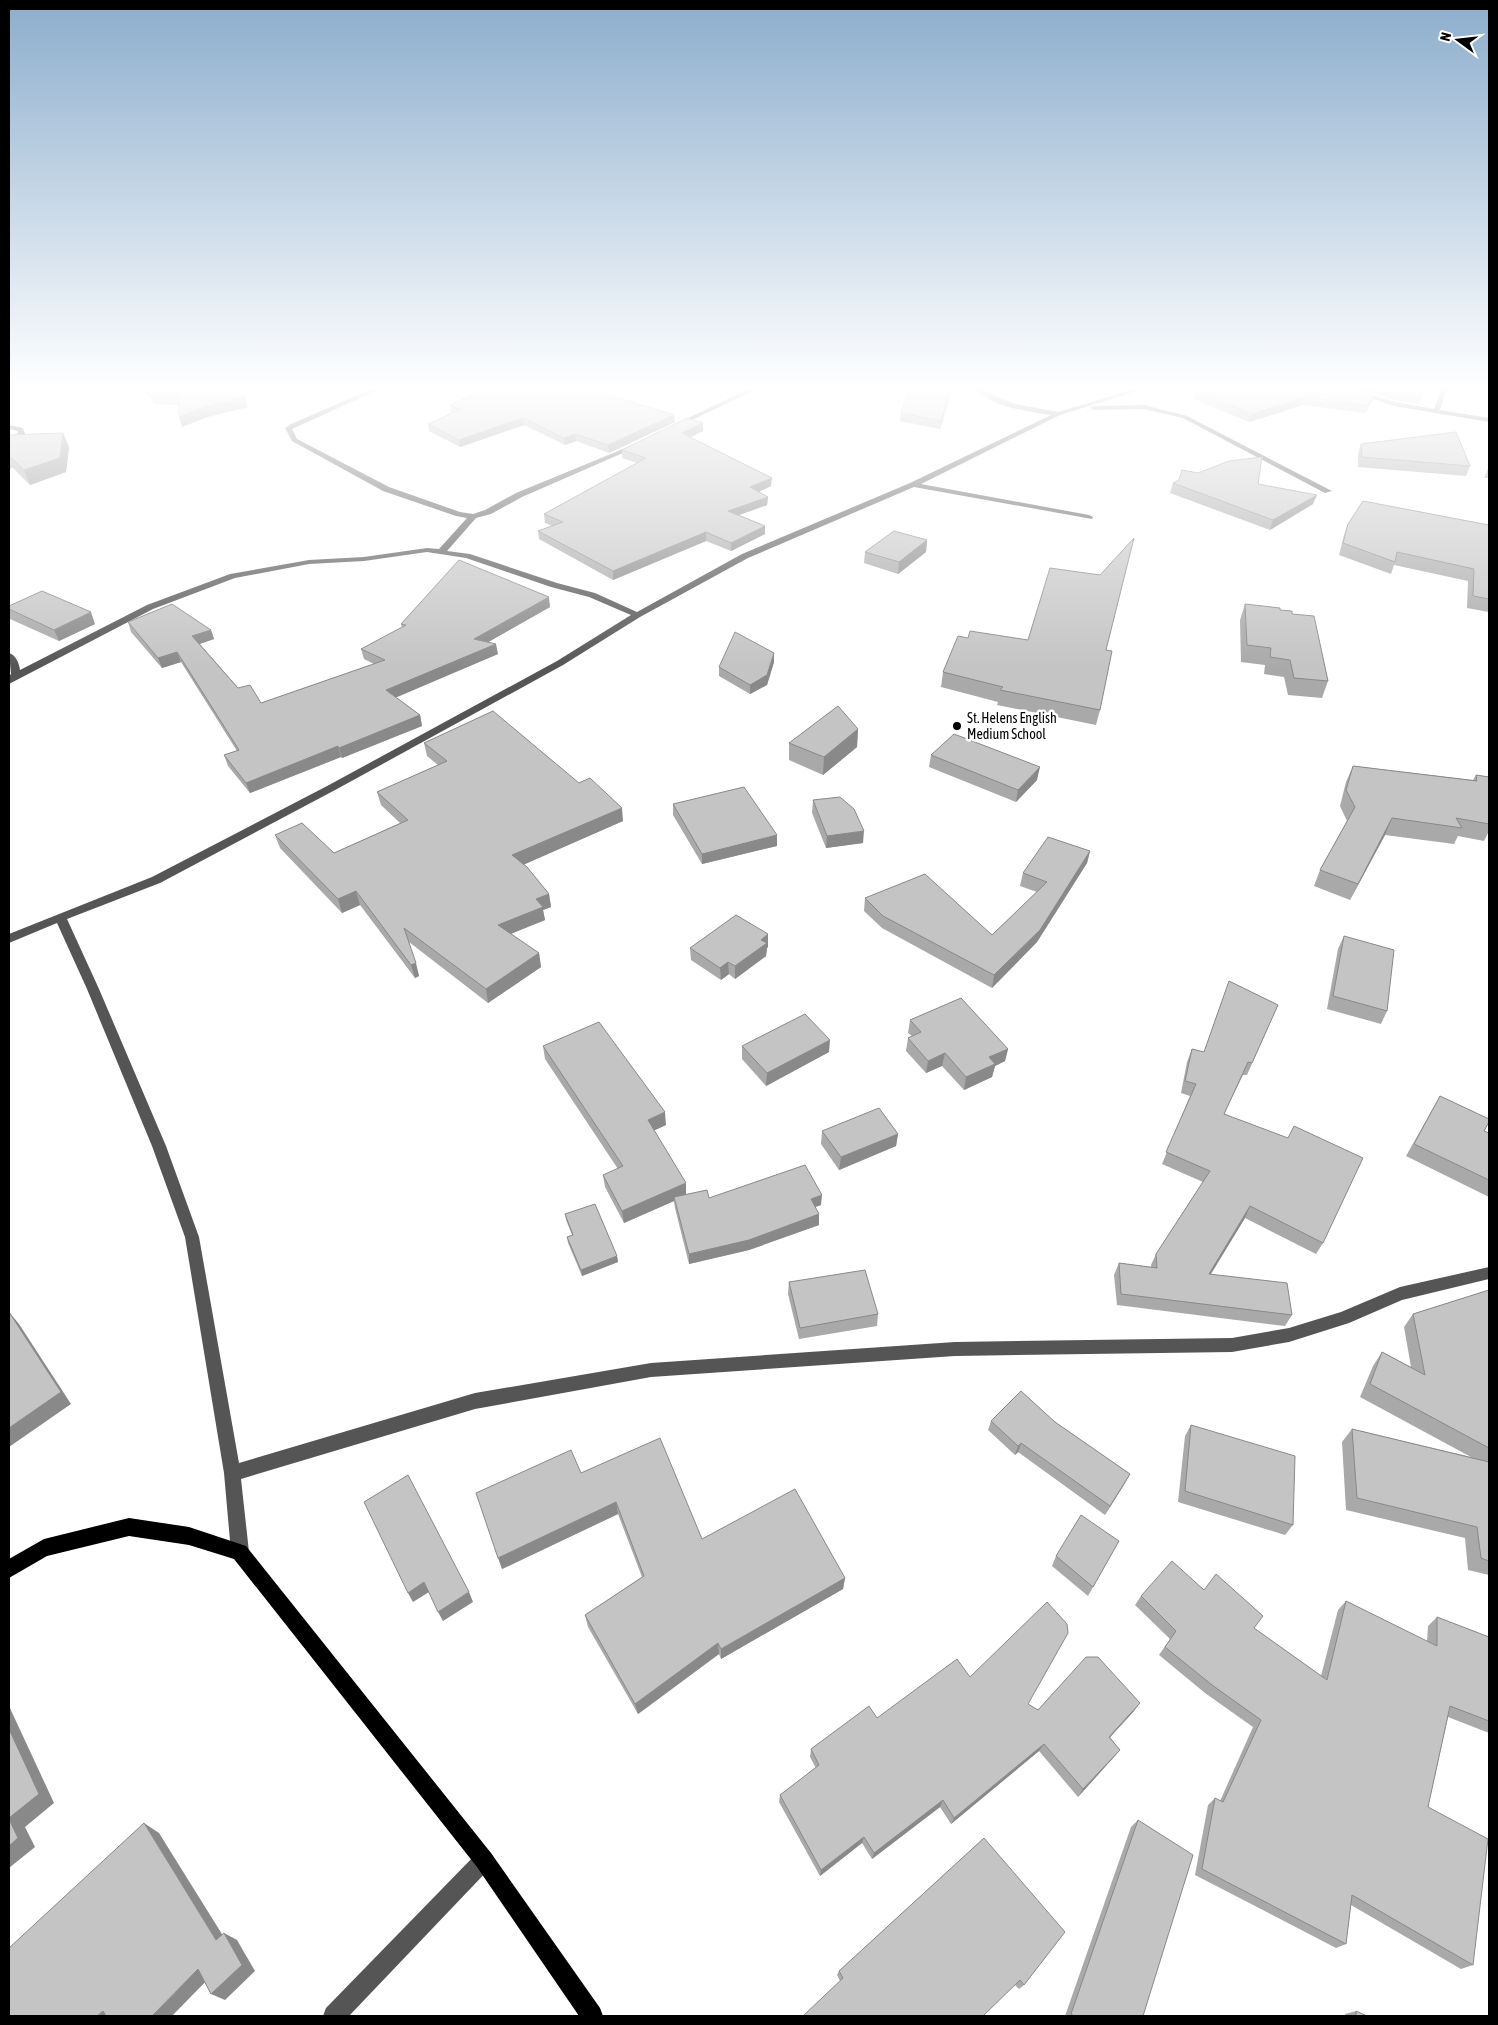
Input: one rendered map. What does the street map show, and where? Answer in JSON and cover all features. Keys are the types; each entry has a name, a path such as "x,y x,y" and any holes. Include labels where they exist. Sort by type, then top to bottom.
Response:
{"main road":[{"path":"9,1569 44,1548 129,1527 189,1536 240,1552 484,1860 592,2016"}],"street":[{"path":"368,480 386,489 459,514 474,516 488,512 557,480"},
{"path":"9,939 156,880 333,787 533,677 745,556 924,480"},
{"path":"1306,480 1328,491"},
{"path":"913,485 1089,517"},
{"path":"442,551 474,516"},
{"path":"12,678 150,607 232,576 310,562 364,559 427,550 467,556 545,583 592,595 637,616"},
{"path":"9,656 14,662 12,678"},
{"path":"60,917 93,989 159,1146 192,1236 232,1473 240,1552"},
{"path":"232,1473 475,1401 651,1370 955,1348 1232,1345 1289,1335 1344,1318 1400,1294 1489,1273"},
{"path":"334,2016 484,1860"}],"building":[{"path":"607,480 768,480 750,487 768,497 728,511 765,526 731,543 706,532 613,571 538,531 563,522 544,514"},
{"path":"1179,480 1259,480 1258,484 1317,495 1273,520 1173,483"},
{"path":"1363,501 1489,525 1489,599 1473,596 1474,569 1397,552 1395,562 1343,543 1348,524"},
{"path":"894,531 927,540 899,562 865,552"},
{"path":"1134,538 1106,650 1112,651 1100,710 1000,690 1003,687 943,672 958,636 968,638 970,631 1028,640 1050,568 1100,575"},
{"path":"459,560 549,597 474,639 496,644 386,690 420,715 246,783 224,755 239,750 177,652 158,658 128,622 172,604 211,630 192,636 238,688 250,685 261,703 385,660 361,649 406,625 401,624"},
{"path":"42,591 91,612 54,630 9,609 9,606"},
{"path":"1245,604 1280,608 1280,610 1292,611 1292,614 1314,616 1328,681 1294,678 1290,660 1270,657 1271,648 1247,645"},
{"path":"735,632 774,653 767,675 750,685 719,667"},
{"path":"838,706 858,729 824,757 789,743"},
{"path":"493,711 579,783 590,778 622,808 512,855 527,867 549,894 536,899 543,907 498,925 539,953 486,989 404,928 416,963 411,965 356,891 338,899 275,835 302,823 334,853 408,820 377,792 447,761 424,743"},
{"path":"954,734 1040,767 1018,790 931,755"},
{"path":"1353,766 1477,781 1476,775 1489,777 1489,824 1456,818 1462,828 1392,818 1358,884 1320,870 1355,807 1346,790"},
{"path":"744,787 777,835 702,854 673,804"},
{"path":"840,797 854,809 864,831 827,836 813,800"},
{"path":"1048,837 1090,851 1040,930 994,975 883,916 865,898 925,874 992,935 1047,882 1023,873"},
{"path":"736,915 768,934 761,940 767,943 735,966 728,962 720,968 690,948"},
{"path":"1344,936 1394,950 1387,1011 1333,996"},
{"path":"1229,981 1278,1005 1252,1063 1248,1062 1224,1114 1288,1138 1294,1126 1363,1158 1323,1243 1250,1206 1209,1274 1287,1283 1292,1315 1121,1294 1119,1263 1157,1268 1156,1254 1210,1171 1166,1152 1196,1084 1185,1081 1192,1049 1204,1052"},
{"path":"961,998 1008,1049 989,1057 995,1064 966,1077 945,1053 928,1061 908,1038 921,1032 910,1020"},
{"path":"805,1014 830,1040 767,1073 742,1046"},
{"path":"599,1022 665,1112 648,1120 686,1183 622,1211 603,1175 623,1166 543,1046"},
{"path":"1440,1096 1489,1119 1484,1131 1489,1133 1489,1180 1414,1144"},
{"path":"879,1108 898,1134 841,1157 822,1131"},
{"path":"805,1165 822,1195 811,1199 819,1214 749,1240 689,1254 674,1197 707,1190 709,1198"},
{"path":"595,1204 617,1256 581,1270 567,1237 573,1235 565,1214"},
{"path":"865,1270 878,1314 800,1328 789,1282"},
{"path":"1489,1290 1489,1448 1370,1384 1382,1352 1425,1375 1413,1314"},
{"path":"9,1312 61,1392 9,1428"},
{"path":"1021,1391 1055,1422 1130,1474 1110,1506 1021,1443 1018,1446 991,1421"},
{"path":"1191,1425 1295,1456 1293,1525 1185,1491"},
{"path":"1352,1429 1489,1462 1489,1561 1481,1558 1477,1527 1357,1498"},
{"path":"660,1438 702,1539 795,1489 845,1578 721,1649 718,1643 635,1704 585,1615 644,1576 616,1502 498,1558 476,1493 571,1450 581,1473"},
{"path":"408,1475 469,1592 438,1612 424,1582 408,1593 364,1502"},
{"path":"1081,1515 1119,1541 1093,1587 1056,1556"},
{"path":"1172,1561 1204,1590 1216,1574 1263,1616 1254,1628 1327,1680 1346,1601 1437,1646 1437,1617 1489,1637 1489,1721 1450,1706 1428,1807 1488,1839 1473,1965 1352,1895 1346,1944 1202,1869 1215,1798 1223,1802 1261,1720 1212,1685 1165,1647 1176,1631 1141,1596"},
{"path":"1047,1602 1067,1624 1068,1633 1028,1704 1038,1710 1086,1657 1098,1657 1140,1703 1109,1737 1120,1750 1083,1789 1044,1744 954,1818 943,1800 874,1853 864,1837 821,1870 780,1795 819,1765 811,1749 869,1706 877,1718 957,1659 970,1677"},
{"path":"9,1729 39,1794 9,1818"},
{"path":"9,1819 18,1838 9,1846"},
{"path":"1138,1820 1193,1855 1143,2016 1074,2016 1071,2014"},
{"path":"144,1823 216,1940 224,1933 242,1965 211,1994 198,1969 152,2016 106,2016 103,2011 97,2016 9,2016 9,1948"},
{"path":"984,1838 1065,1932 1024,1985 1020,1980 983,2016 803,2016 843,1978 839,1971"},
{"path":"1356,2011 1367,2016 1356,2016"}],"place":[{"name":"St. Helens English Medium School","path":"957,726"}]}
